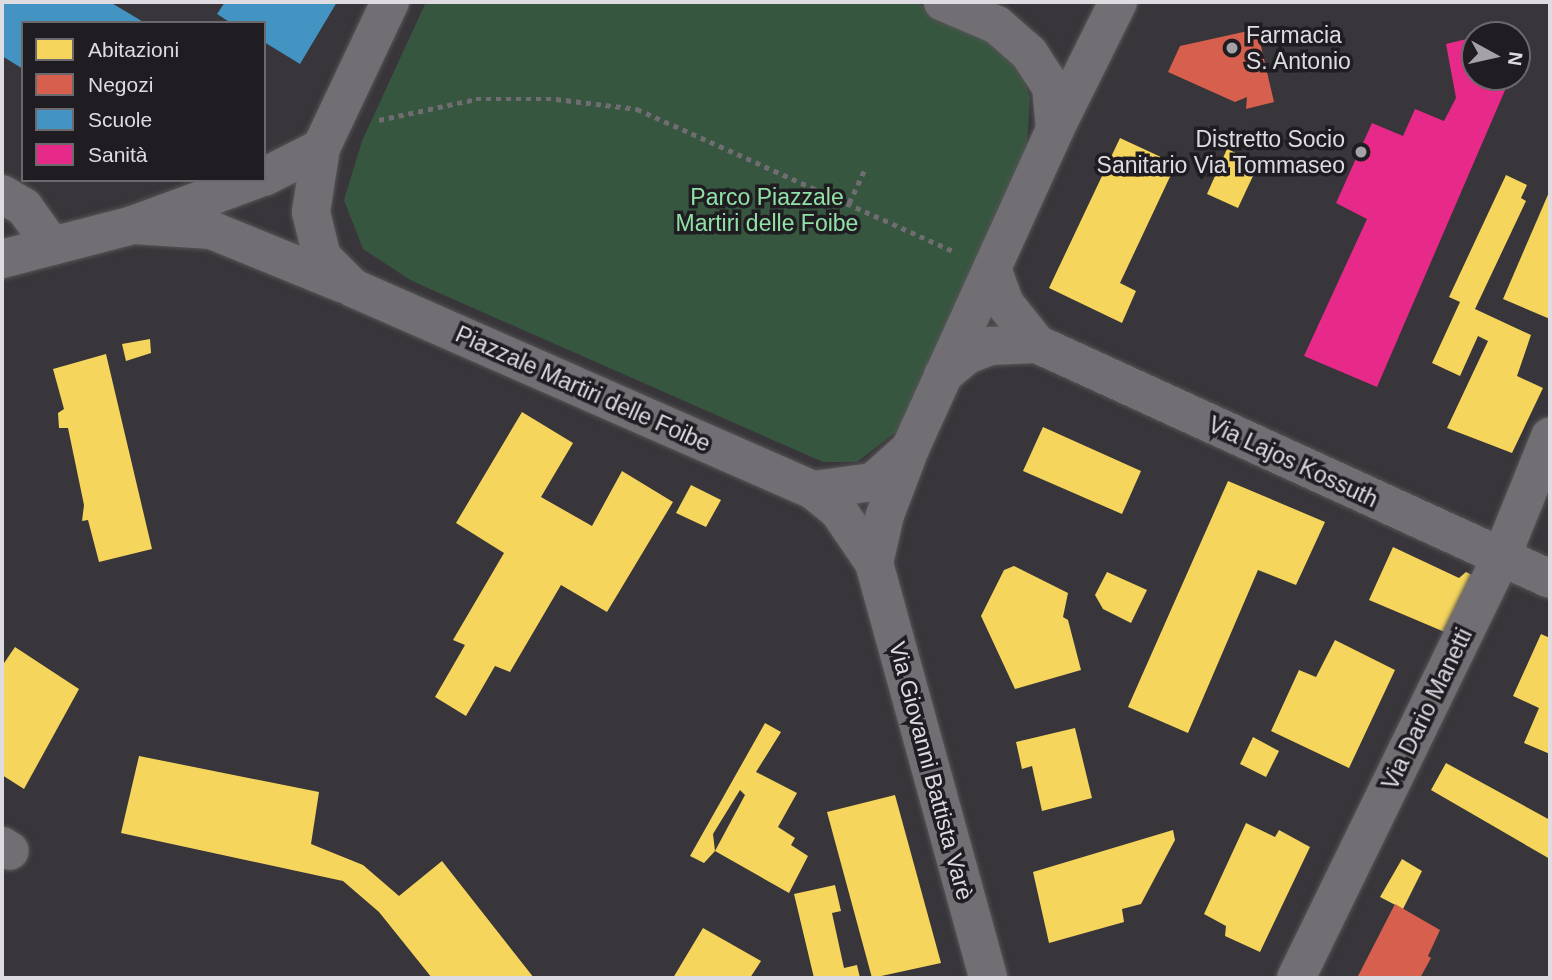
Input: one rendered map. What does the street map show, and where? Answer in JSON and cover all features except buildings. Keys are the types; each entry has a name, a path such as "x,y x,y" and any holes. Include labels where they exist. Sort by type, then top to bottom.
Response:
{"street":[{"name":"Piazzale Martiri delle Foibe","path":"353,288 322,257 311,212 326,139 390,2"},
{"path":"943,2 997,25 1029,53 1051,88 1055,129"},
{"path":"874,563 885,515 910,449 1055,129 1118,2"},
{"path":"266,176 326,139"},
{"path":"2,259 133,225 250,182"},
{"path":"2,194 24,207 52,246"},
{"name":"Piazzale Martiri delle Foibe","path":"133,225 211,230 353,288 813,491 838,510 874,563"},
{"path":"992,268 1005,304 1037,344"},
{"path":"943,375 967,355 992,346 1037,344"},
{"name":"Via Lajos Kossuth","path":"1037,344 1550,579"},
{"name":"Via Dario Manetti","path":"1296,978 1501,558 1550,437"},
{"path":"813,491 873,482 910,449"},
{"name":"Via Giovanni Battista Varè","path":"874,563 988,978"}],"path":[{"path":"326,139 476,99 556,99 637,108 992,268"},
{"path":"849,203 865,168"}],"green space":[{"name":"Parco Piazzale Martiri delle Foibe","path":"426,2 915,2 989,34 1020,66 1030,98 1027,144 900,429 857,462 823,462 412,281 363,249 344,200 362,141"}],"place":[{"name":"Farmacia S. Antonio","path":"1232,48"},
{"name":"Distretto Socio Sanitario Via Tommaseo","path":"1361,152"}]}
